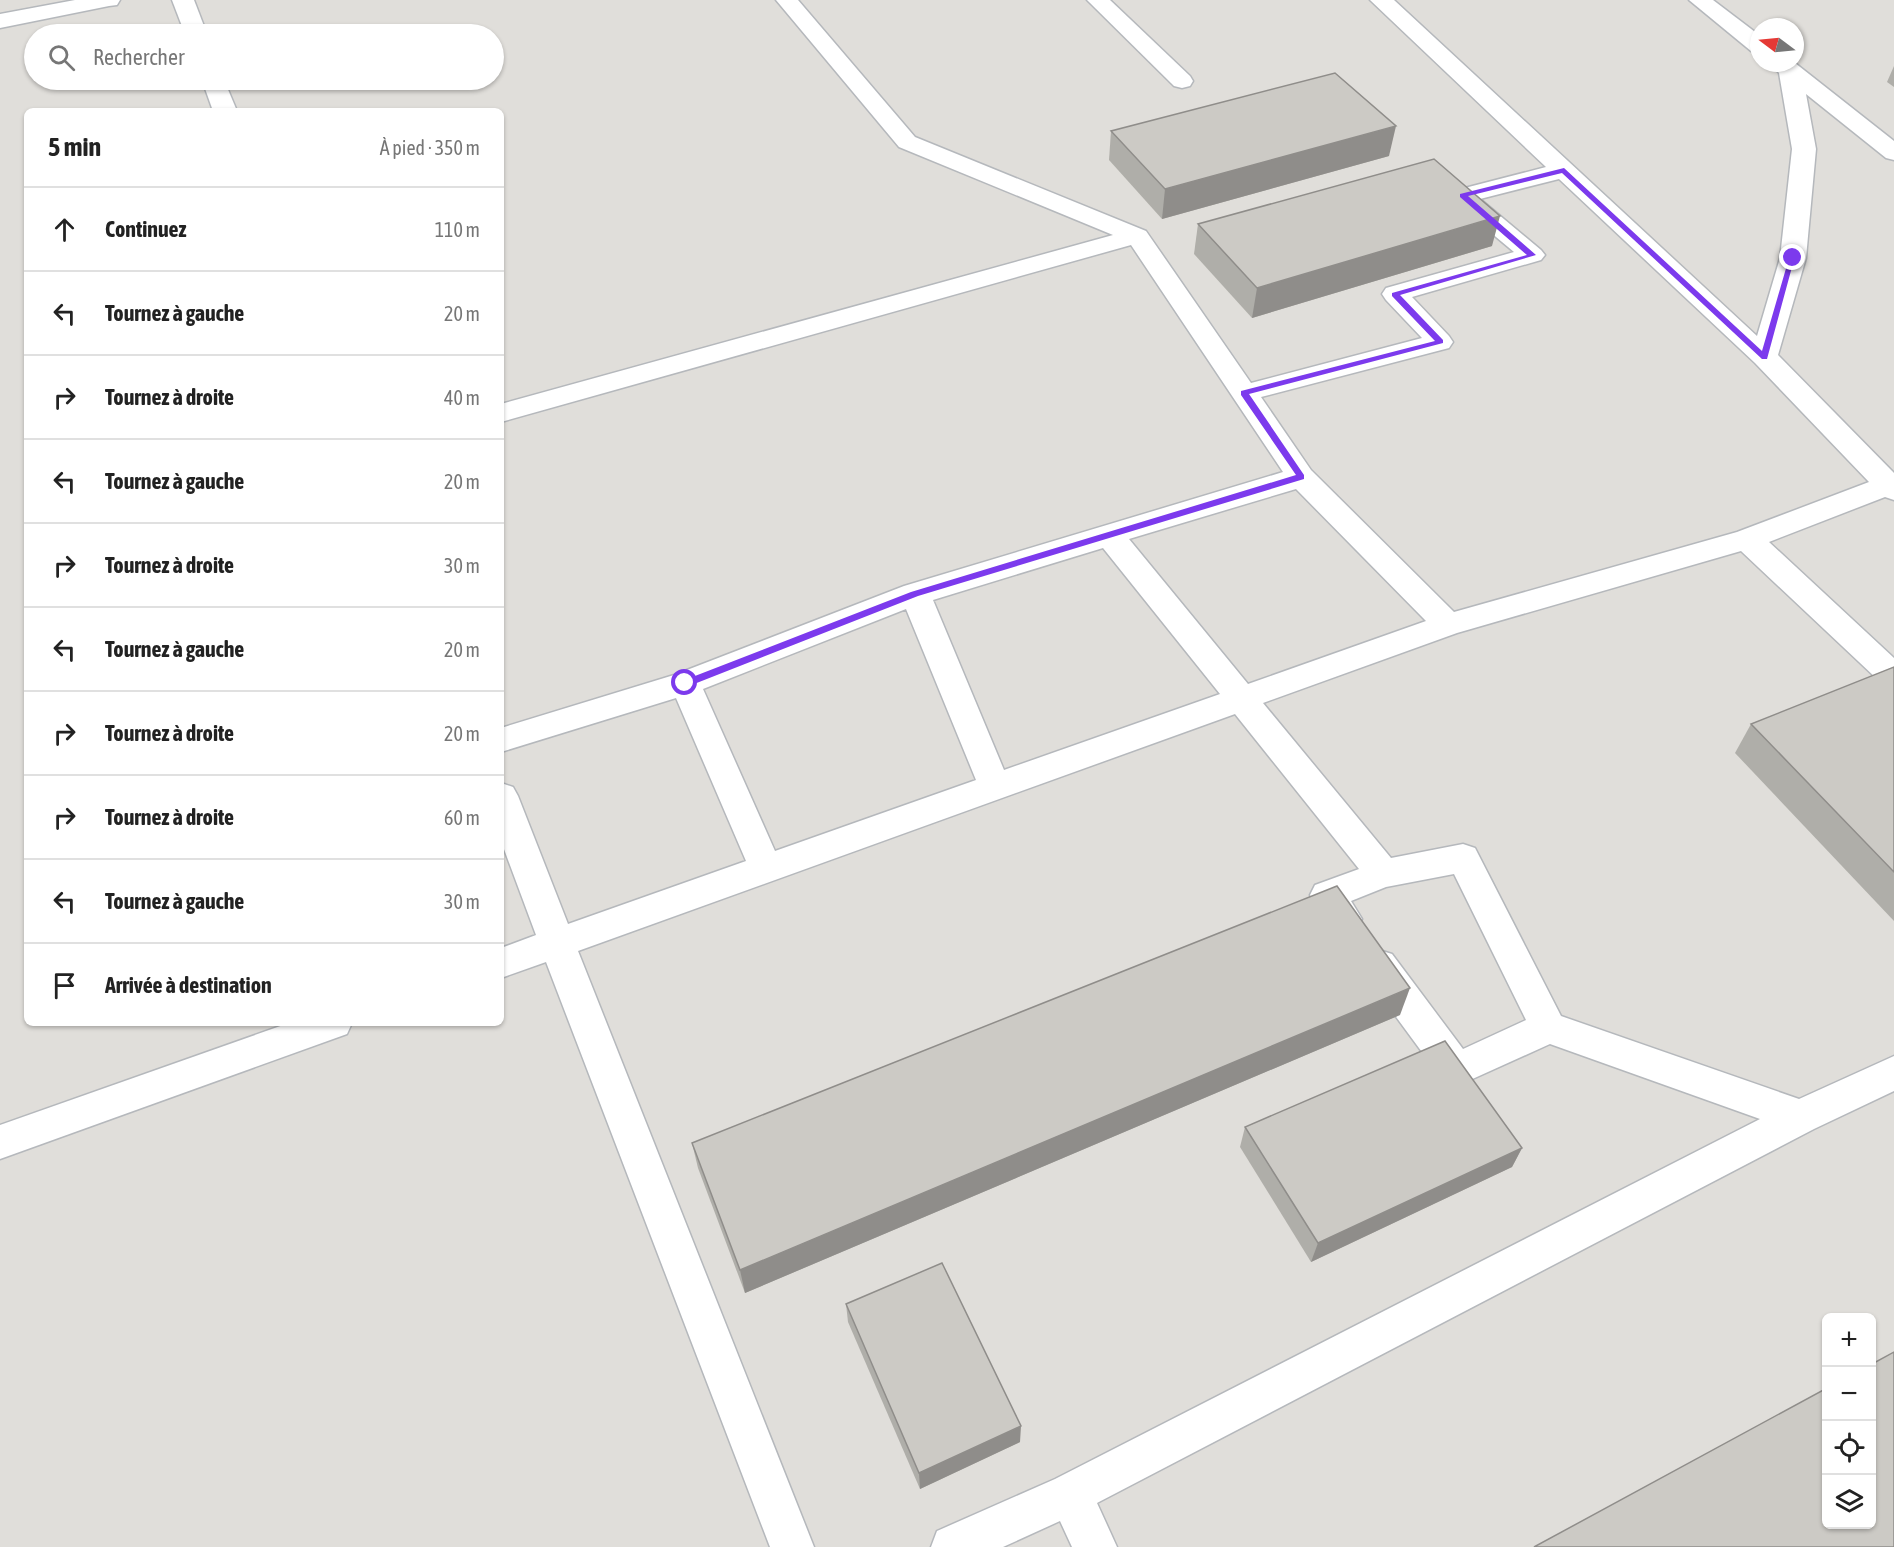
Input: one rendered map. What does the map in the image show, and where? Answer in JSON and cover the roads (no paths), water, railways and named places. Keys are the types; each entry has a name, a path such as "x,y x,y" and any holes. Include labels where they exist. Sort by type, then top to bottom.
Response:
{"lane":[{"path":"0,21 109,0"},
{"path":"183,0 192,24"},
{"path":"787,0 906,142 1137,236 1301,477 1448,625"},
{"path":"1098,0 1182,81"},
{"path":"504,962 1448,625 1747,539 1892,486 1764,357 1381,0"},
{"path":"1700,0 1750,39"},
{"path":"1764,357 1793,258 1804,149 1786,72"},
{"path":"1793,72 1894,153"},
{"path":"217,90 224,108"},
{"path":"1244,393 1440,342 1395,294 1532,255 1462,196 1564,170"},
{"path":"504,413 1137,236"},
{"path":"504,739 685,683 915,594 1301,477"},
{"path":"1109,535 1383,874"},
{"path":"1747,539 1887,669"},
{"path":"915,594 995,787"},
{"path":"685,683 766,869"},
{"path":"504,803 792,1547"},
{"path":"1548,1027 1457,1070 1327,895 1383,874 1462,858 1548,1027 1801,1117"},
{"path":"0,1142 326,1026"},
{"path":"953,1547 1070,1494 1801,1117 1894,1073"},
{"path":"1070,1494 1095,1547"}]}
